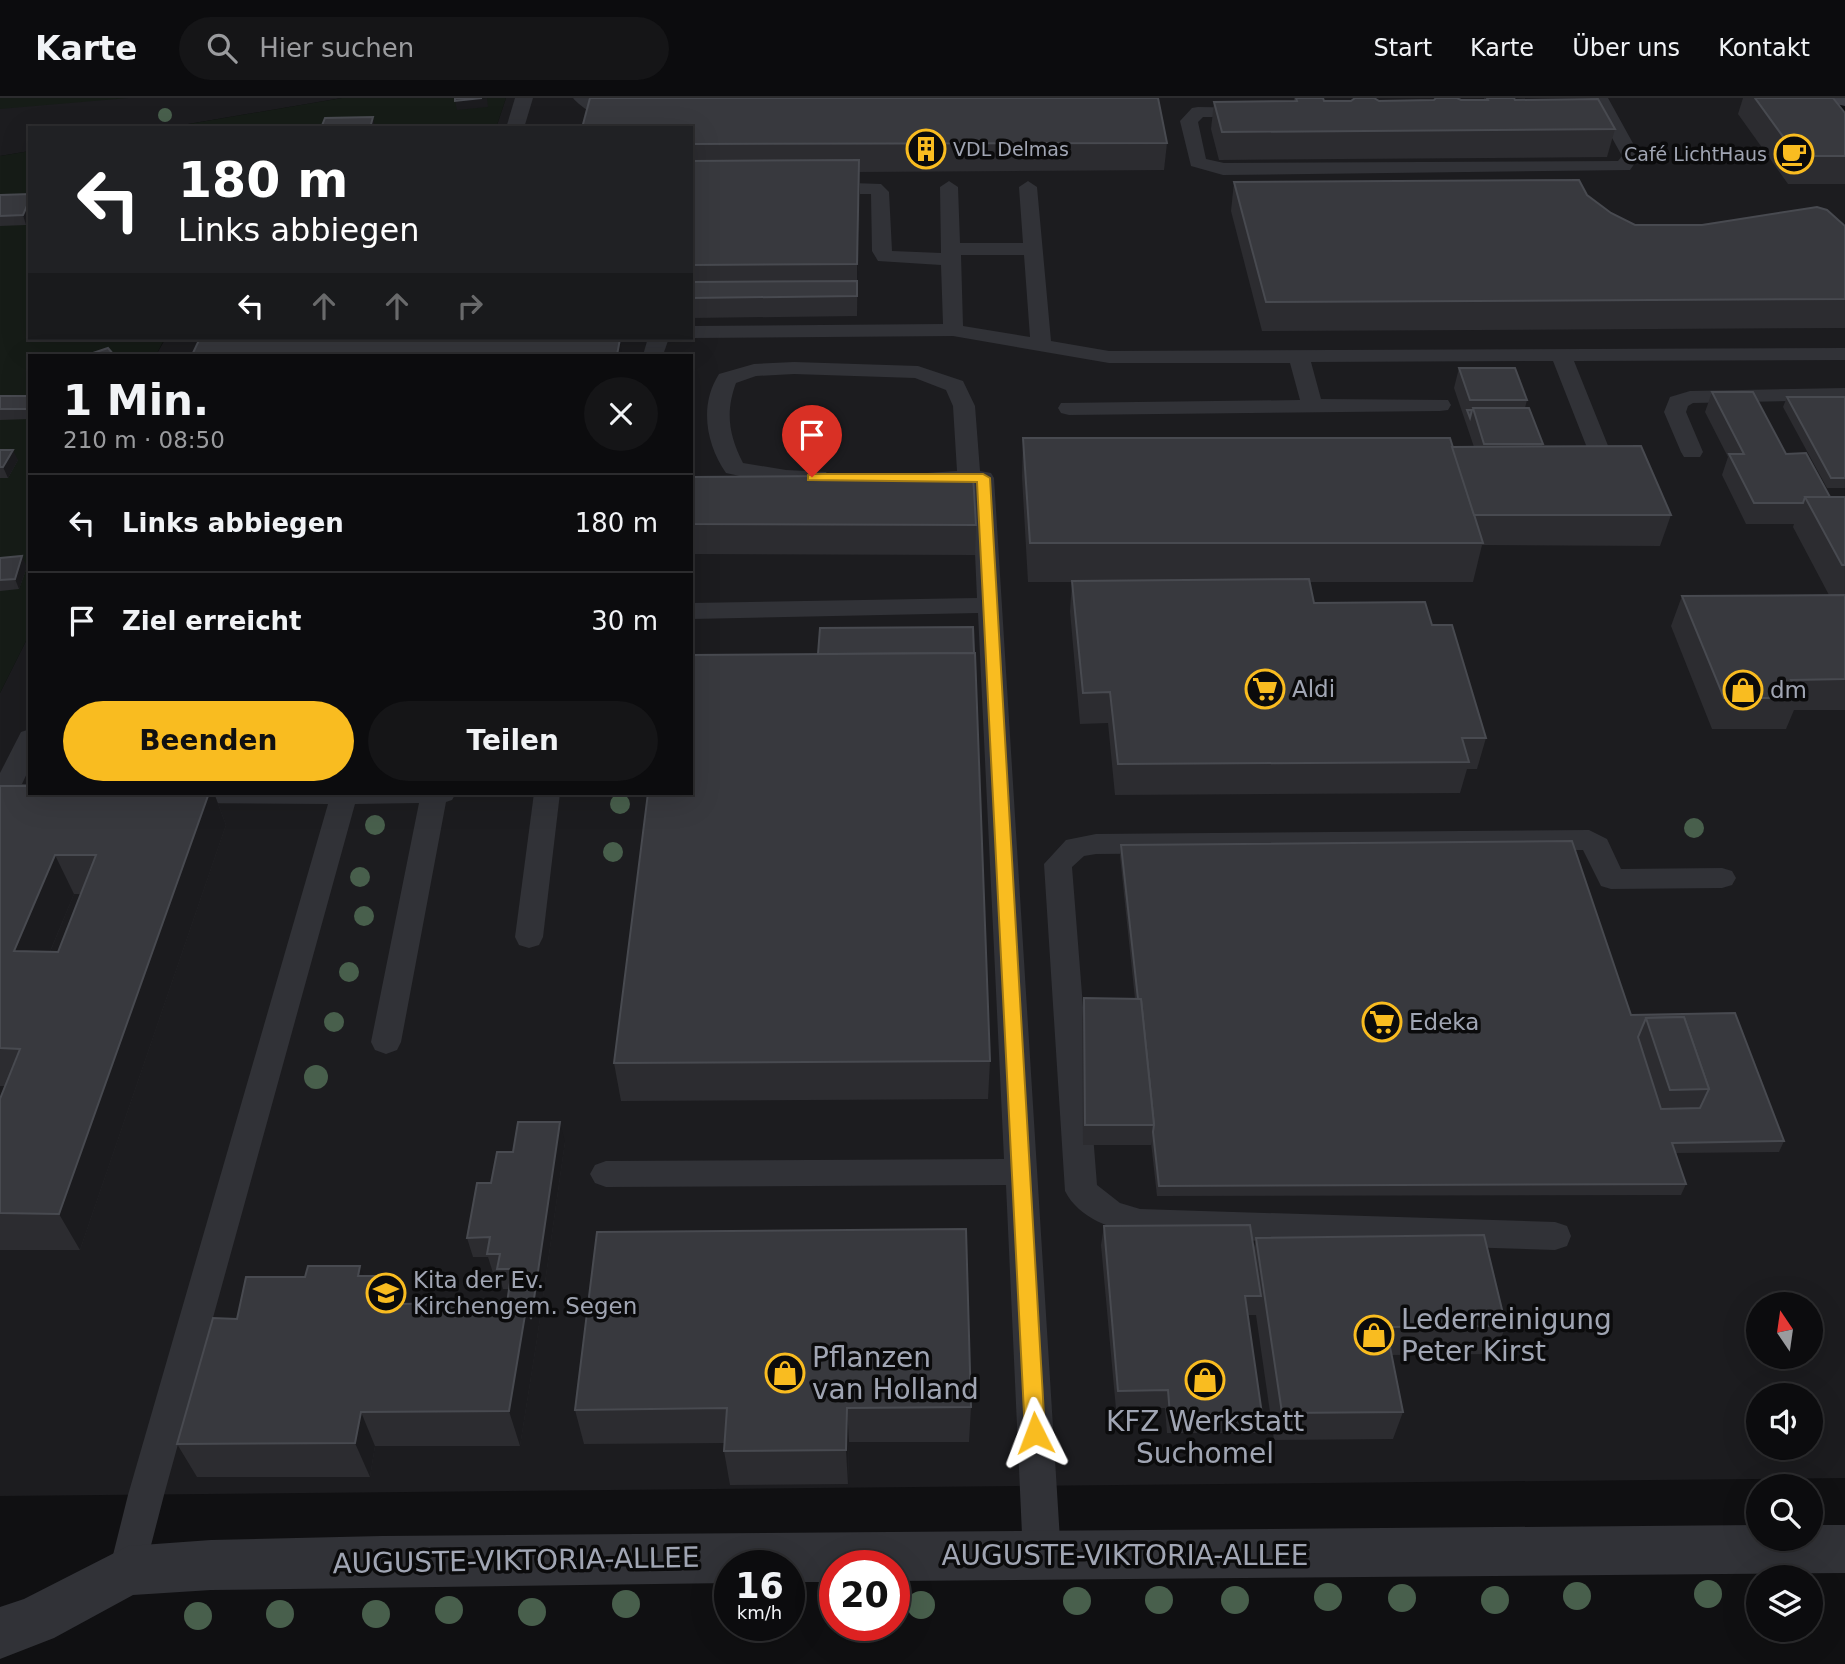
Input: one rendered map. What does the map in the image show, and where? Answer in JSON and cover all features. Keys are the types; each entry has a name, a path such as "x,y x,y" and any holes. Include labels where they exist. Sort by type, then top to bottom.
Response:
{"street":[{"name":"AUGUSTE-VIKTORIA-ALLEE","path":"0,1633 36,1620 128,1571 211,1565 369,1561 1845,1549"}],"lane":[{"path":"515,126 524,98"},
{"path":"582,98 604,113 643,113"},
{"path":"1266,112 1198,112 1189,121 1198,162 1223,169 1623,166 1632,156 1603,104 1579,111"},
{"path":"949,187 953,330"},
{"path":"1028,187 1041,345"},
{"path":"808,188 874,188 882,197 881,251 885,257 1033,249"},
{"path":"693,332 953,330 1109,356 1845,354"},
{"path":"1561,355 1604,463"},
{"path":"1299,356 1312,406"},
{"path":"838,478 786,477 734,468 719,438 718,427 717,404 727,379 754,370 808,368 918,372 955,386 964,406 969,478"},
{"path":"1692,452 1675,412 1678,402 1690,397 1845,394"},
{"path":"1069,408 1440,405"},
{"path":"916,478 983,478 1042,1556"},
{"path":"693,611 990,605"},
{"path":"28,742 4,793 28,793"},
{"path":"128,1571 149,1481 344,795"},
{"path":"386,1042 434,795"},
{"path":"529,937 547,795"},
{"path":"1555,1236 1140,1223 1109,1213 1081,1191 1058,864 1076,847 1096,844 1589,840 1597,846 1611,879 1722,878"},
{"path":"606,1174 1020,1172"}],"shaded area":[{"path":"0,98 342,98 177,126 28,126 28,151 0,156"},
{"path":"0,98 128,98 0,109"},
{"path":"342,98 506,98 497,126 177,126"},
{"path":"506,98 1792,98 1845,152 1845,1478 1823,1478 1823,1474 1746,1474 1746,1479 0,1496 0,693 28,637 28,795 693,795 693,354 157,354 165,340 693,340 693,126 497,126"},
{"path":"28,151 28,340 164,340 157,354 28,354 28,637 0,693 0,156"}],"building":[{"path":"455,98 482,98 455,101"},
{"path":"590,98 1158,98 1167,143 693,144 693,126 583,126"},
{"path":"1296,98 1323,98 1324,101 1351,101 1355,98 1374,98 1379,101 1436,98 1598,99 1615,129 1222,132 1214,102 1297,101"},
{"path":"1755,98 1833,98 1845,113 1845,156 1797,156"},
{"path":"373,117 371,126 322,126 325,118"},
{"path":"859,160 857,264 693,265 693,161"},
{"path":"1579,180 1587,195 1611,213 1635,225 1702,225 1817,207 1827,210 1845,226 1845,299 1266,302 1234,182"},
{"path":"28,194 28,204 23,215 0,216 0,195"},
{"path":"857,281 857,296 693,298 693,282"},
{"path":"199,340 620,340 617,354 192,354"},
{"path":"108,348 113,354 90,354"},
{"path":"1459,368 1515,368 1527,400 1470,400"},
{"path":"1712,392 1753,392 1786,454 1806,453 1830,497 1805,497 1803,503 1754,503 1729,454 1744,454"},
{"path":"0,396 28,396 28,409 0,409"},
{"path":"1787,397 1845,397 1845,478 1831,478"},
{"path":"1473,408 1529,408 1543,444 1484,444"},
{"path":"1023,438 1450,438 1483,543 1030,543"},
{"path":"1641,446 1671,515 1474,515 1452,447"},
{"path":"0,450 13,450 3,467 0,467"},
{"path":"973,475 976,525 693,524 693,477"},
{"path":"1805,497 1845,497 1845,565 1842,565"},
{"path":"22,556 15,579 0,580 0,558"},
{"name":"Aldi","path":"1309,579 1314,603 1425,602 1432,625 1452,625 1486,738 1462,738 1469,762 1118,764 1110,692 1083,693 1072,581"},
{"path":"1845,595 1845,679 1791,680 1800,698 1724,698 1682,596"},
{"path":"973,627 974,653 818,654 820,628"},
{"path":"975,653 990,1061 614,1063 648,795 693,795 693,655"},
{"path":"0,786 28,786 28,795 208,795 59,1214 0,1213 0,1099 20,1049 0,1048","holes":["55,855 96,855 58,952 14,951"]},
{"name":"Edeka","path":"1572,841 1631,1015 1735,1013 1784,1141 1672,1143 1686,1184 1159,1186 1141,999 1138,999 1121,845","holes":["1684,1017 1709,1089 1700,1108 1661,1109 1638,1037 1646,1018"]},
{"path":"1084,998 1141,999 1154,1125 1085,1125"},
{"path":"1684,1017 1709,1089 1670,1090 1646,1018"},
{"path":"518,1122 560,1122 531,1319 527,1303 507,1303 512,1269 497,1269 500,1254 487,1254 490,1237 467,1238 477,1183 491,1183 497,1152 513,1152"},
{"path":"1250,1225 1261,1296 1245,1296 1262,1414 1170,1415 1168,1390 1118,1391 1104,1226"},
{"name":"Pflanzen van Holland","path":"966,1229 971,1407 847,1408 846,1450 724,1451 727,1408 575,1410 597,1232"},
{"name":"Lederreinigung Peter Kirst","path":"1484,1235 1506,1326 1386,1327 1403,1412 1282,1413 1256,1238"},
{"path":"308,1266 360,1266 358,1276 392,1276 387,1304 527,1303 509,1411 361,1412 355,1443 177,1444 213,1318 237,1319 246,1277 305,1277"}],"place":[{"name":"VDL Delmas","path":"926,149"},
{"name":"Café LichtHaus","path":"1794,154"},
{"name":"Aldi","path":"1265,689"},
{"name":"dm","path":"1743,690"},
{"name":"Edeka","path":"1382,1022"},
{"name":"Kita der Ev. Kirchengem. Segen","path":"386,1293"},
{"name":"Lederreinigung Peter Kirst","path":"1374,1335"},
{"name":"Pflanzen van Holland","path":"785,1373"},
{"name":"KFZ Werkstatt Suchomel","path":"1205,1380"}],"route":[{"path":"812,477 983,478 1035,1433"}]}
